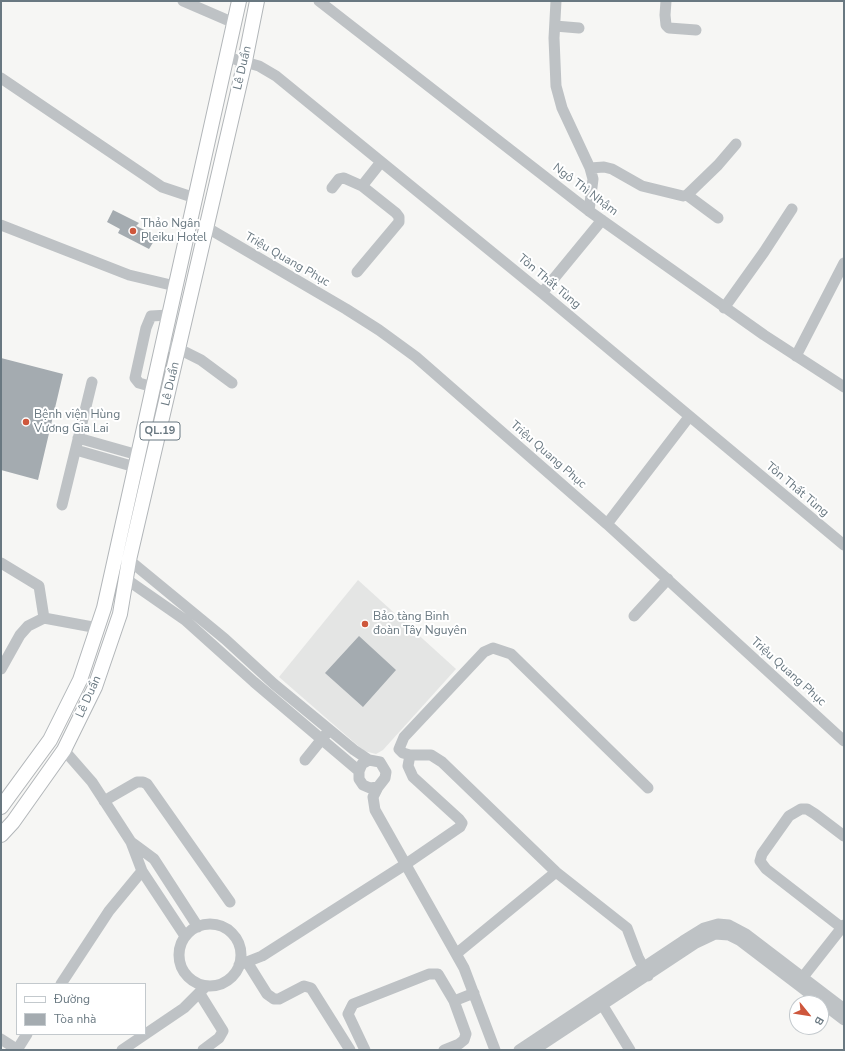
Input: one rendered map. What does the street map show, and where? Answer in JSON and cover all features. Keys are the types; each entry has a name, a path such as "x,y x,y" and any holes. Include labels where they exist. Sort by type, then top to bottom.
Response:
{"main road":[{"name":"Lê Duẩn","path":"1,807 50,740 80,680 98,628 239,1"},
{"name":"Lê Duẩn","path":"1,836 64,750 95,686 120,614 129,560 245,61 257,1"},
{"path":"50,740 64,750"}],"street":[{"path":"183,1 234,23"},
{"name":"Ngô Thì Nhậm","path":"319,1 589,211 724,308 844,387"},
{"path":"556,1 555,71 558,96 590,168 593,179 589,211"},
{"path":"666,1 666,25 669,28 696,30"},
{"path":"555,26 579,28"},
{"name":"Tôn Thất Tùng","path":"227,57 245,61 269,70 542,293 844,545"},
{"path":"1,78 162,187 195,198"},
{"path":"687,196 718,165 736,144"},
{"path":"362,186 381,162"},
{"path":"590,168 608,168 651,190 679,196 687,196 718,218"},
{"path":"332,188 341,178 362,186 399,217 399,222 357,272"},
{"path":"724,308 764,252 792,209"},
{"path":"542,293 602,220"},
{"path":"1,225 129,275 176,286"},
{"name":"Triệu Quang Phục","path":"206,227 346,309 416,356 607,524 844,741"},
{"path":"796,356 844,263"},
{"path":"152,387 139,383 135,378 146,328 151,316 169,315"},
{"path":"162,345 179,349 202,360 232,383"},
{"path":"62,505 92,382"},
{"path":"607,524 689,417"},
{"path":"78,438 136,461"},
{"path":"76,450 136,461"},
{"path":"129,560 188,616 216,647 369,760 380,762 386,772 386,778 378,787 373,798 375,810 456,954 474,993 495,1050"},
{"path":"1,563 40,586 44,618"},
{"path":"126,579 225,639 322,739 358,771"},
{"path":"634,616 668,579"},
{"path":"1,669 20,635 28,626 44,618 98,628"},
{"path":"216,647 225,639"},
{"path":"646,972 627,928 556,872 442,762 431,755 410,755 402,753 399,749 404,737 484,652 493,648 511,654 648,788"},
{"path":"305,760 330,730"},
{"path":"64,750 92,782 131,842 142,871 185,936"},
{"path":"146,1034 184,1008 203,990 221,985 231,979 243,963 262,956 406,864 454,831 462,823 413,777 408,766 410,755"},
{"path":"369,760 362,764 358,771 359,779 363,785 370,788 378,787"},
{"path":"104,801 137,782 147,784 230,902"},
{"path":"801,981 843,926 766,869 760,861 762,854 789,816 801,809 815,814 844,836"},
{"path":"131,842 154,859 198,926"},
{"path":"62,983 109,911 142,871"},
{"path":"456,954 556,872"},
{"path":"156,893 170,884"},
{"path":"203,1050 219,1038 223,1031 203,990 188,979 181,969 178,958 179,946 185,936 198,926 204,924 216,924 231,932 240,946 243,963 267,994 274,999 278,999 304,986 311,988 350,1050"},
{"path":"520,1050 555,1032 685,945 709,936 722,934 734,936 754,945 842,1013"},
{"path":"365,1050 348,1014 354,1004 429,974 440,976 454,1001 466,1034 464,1040 459,1044 444,1050"},
{"path":"454,1001 474,993"},
{"path":"600,1002 630,1050"},
{"path":"534,1050 555,1032"},
{"path":"1,1039 18,1050 27,1035"},
{"path":"122,1050 144,1035"}],"shaded area":[{"name":"Bảo tàng Binh đoàn Tây Nguyên","path":"358,580 456,669 383,750 376,754 364,751 279,677"}],"building":[{"name":"Thảo Ngân Pleiku Hotel","path":"113,210 139,223 136,226 157,236 149,249 118,233 120,229 107,222"},
{"name":"Bệnh viện Hùng Vương Gia Lai","path":"1,358 63,374 38,480 1,470"},
{"path":"359,636 396,670 363,707 325,673"}],"place":[{"name":"Thảo Ngân Pleiku Hotel","path":"133,231"},
{"name":"Bệnh viện Hùng Vương Gia Lai","path":"26,422"},
{"name":"Bảo tàng Binh đoàn Tây Nguyên","path":"365,624"}]}
